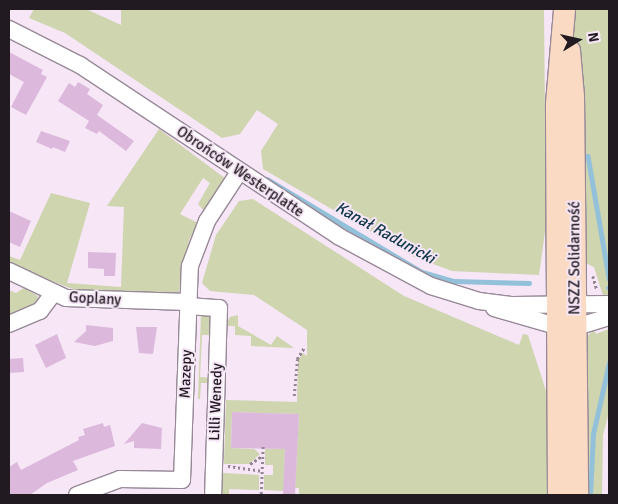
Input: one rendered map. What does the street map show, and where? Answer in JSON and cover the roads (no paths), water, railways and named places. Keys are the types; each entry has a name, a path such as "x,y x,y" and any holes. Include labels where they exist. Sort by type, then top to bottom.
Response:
{"main road":[{"name":"NSZZ Solidarność","path":"558,495 566,304 556,104 564,16"},
{"name":"NSZZ Solidarność","path":"566,326 577,495"}],"street":[{"name":"Obrońców Westerplatte","path":"9,29 94,73 239,172 400,271 479,301 504,313 566,326"},
{"name":"Mazepy","path":"77,495 120,479 182,480 190,266 200,235 239,172"},
{"name":"Goplany","path":"9,271 53,294 66,298 188,304 219,308"},
{"path":"9,324 40,312 53,294"},
{"name":"Obrońców Westerplatte","path":"479,301 609,304"},
{"name":"Lilli Wenedy","path":"213,495 219,308"},
{"path":"566,326 609,317"}],"waterway":[{"path":"588,156 609,278"},
{"name":"Kanał Radunicki","path":"267,179 422,272 454,281 529,283"},
{"path":"590,495 593,434 609,363"}]}
